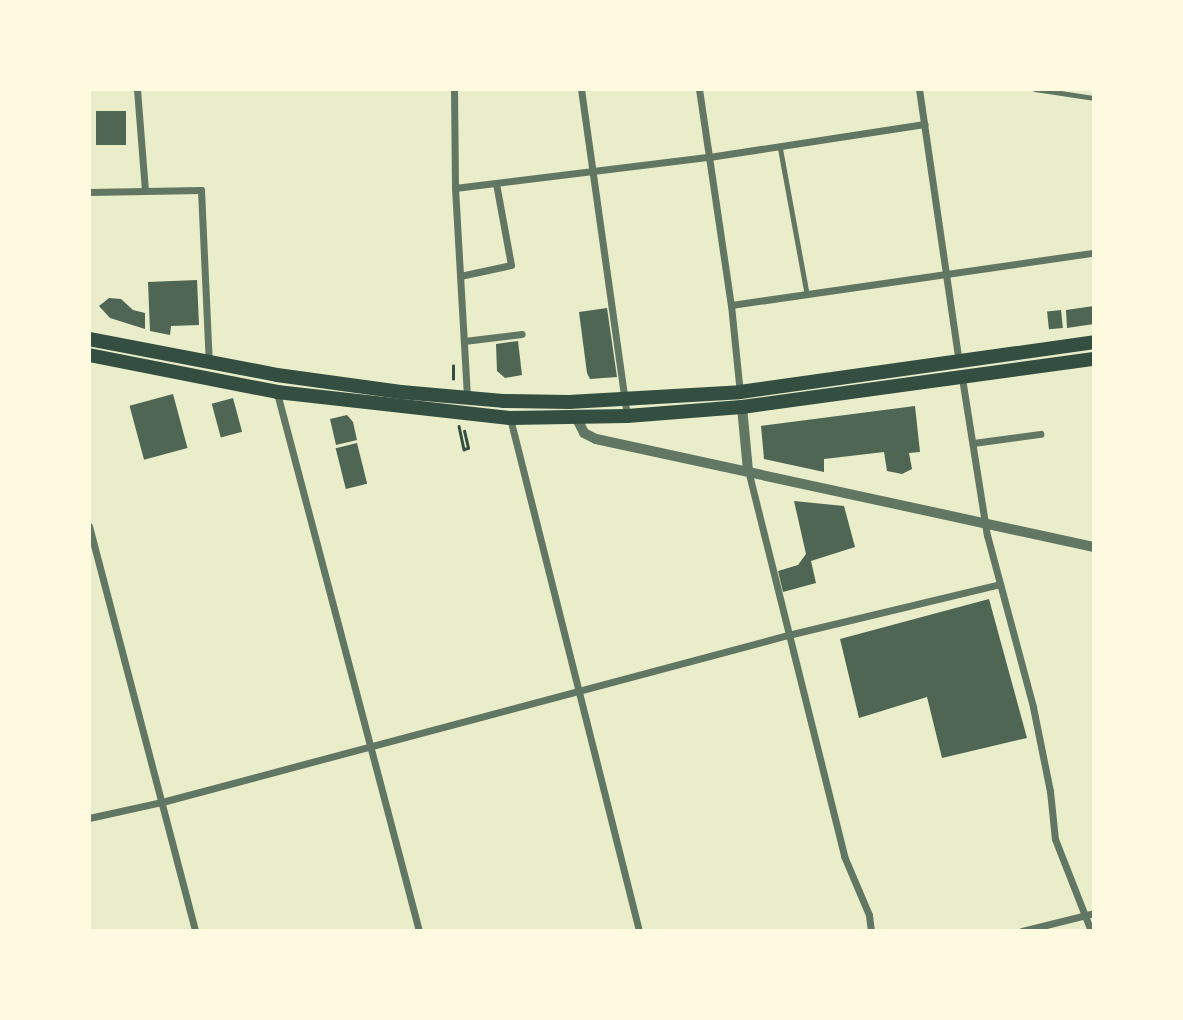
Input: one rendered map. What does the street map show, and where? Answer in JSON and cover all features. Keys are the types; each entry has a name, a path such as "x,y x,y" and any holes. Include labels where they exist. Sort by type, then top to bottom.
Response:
{"highway":[{"path":"89,339 209,362 401,392 569,402 625,398 741,400 962,378 1094,359"},
{"path":"89,355 277,392 509,418 627,416 1094,342"}],"street":[{"path":"137,89 145,190"},
{"path":"454,89 455,188 468,414"},
{"path":"582,89 627,416"},
{"path":"699,89 732,305 748,470 844,856 869,915 871,931"},
{"path":"919,89 959,362"},
{"path":"455,188 709,157 924,124"},
{"path":"460,276 511,265 496,183"},
{"path":"89,192 201,190 209,379"},
{"path":"732,305 945,272 1094,253"},
{"path":"464,341 522,334"},
{"path":"962,378 985,523 1033,707 1050,790 1055,839 1090,913 1091,931"},
{"path":"277,392 419,931"},
{"path":"576,417 584,433 596,439 1094,547"},
{"path":"509,418 639,931"},
{"path":"973,443 1040,434"},
{"path":"89,526 195,931"},
{"path":"89,818 162,802 580,693 788,635 1000,584"},
{"path":"1022,931 1090,913"}],"lane":[{"path":"1035,89 1094,98"},
{"path":"780,146 807,293"}],"path":[{"path":"452,372 453,379"},
{"path":"460,436 464,449 468,448 464,431"}],"building":[{"path":"96,111 126,111 126,145 96,145"},
{"path":"197,280 199,325 171,326 170,335 150,331 148,282"},
{"path":"109,298 121,299 133,310 145,313 145,329 110,318 99,306"},
{"path":"1094,306 1094,324 1067,328 1066,310"},
{"path":"607,308 617,377 590,379 579,312"},
{"path":"1061,310 1063,328 1049,329 1047,311"},
{"path":"518,341 522,375 505,378 497,371 496,344"},
{"path":"173,394 187,448 144,460 130,406"},
{"path":"233,398 242,432 221,438 212,404"},
{"path":"915,406 920,452 909,453 912,469 902,474 887,471 884,452 824,459 824,472 764,459 761,426"},
{"path":"347,415 353,422 357,440 336,445 330,419"},
{"path":"357,443 367,484 346,489 336,448"},
{"path":"794,501 844,506 855,547 811,561 816,583 783,592 778,571 798,565 806,554"},
{"path":"989,599 1027,738 942,758 927,697 859,718 840,639"}]}
